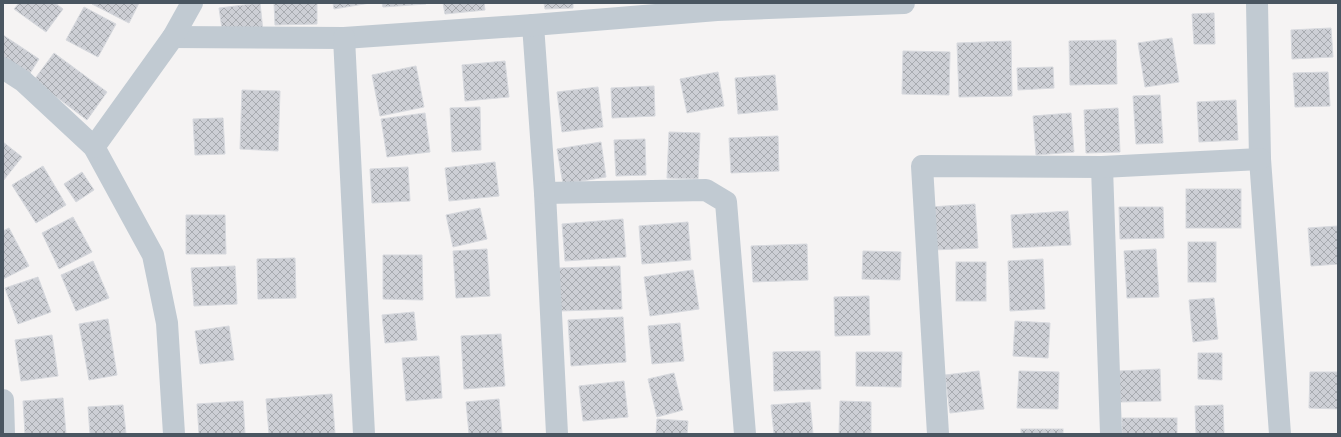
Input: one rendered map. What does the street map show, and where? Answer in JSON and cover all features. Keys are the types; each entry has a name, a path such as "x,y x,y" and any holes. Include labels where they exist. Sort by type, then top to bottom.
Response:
{"street":[{"path":"94,147 173,36 192,3"},
{"path":"173,36 344,38 533,25 717,6 904,3"},
{"path":"1258,3 1260,159 1280,434"},
{"path":"533,25 545,193 557,434"},
{"path":"344,38 364,434"},
{"path":"3,68 23,81 94,147 153,255 167,324 174,434"},
{"path":"938,434 922,166 1102,167 1260,159"},
{"path":"1102,167 1111,434"},
{"path":"545,193 706,190 726,202 745,434"},
{"path":"3,400 4,434"}],"building":[{"path":"19,3 55,3 63,9 46,32 14,9"},
{"path":"139,3 129,23 92,4"},
{"path":"260,3 263,31 223,36 219,8"},
{"path":"274,3 317,3 317,24 275,25"},
{"path":"333,3 370,3 334,9"},
{"path":"382,3 425,3 426,4 383,7"},
{"path":"443,3 484,3 485,10 445,14"},
{"path":"544,3 573,3 573,8 545,9"},
{"path":"84,7 116,24 98,57 66,40"},
{"path":"1214,13 1215,44 1194,44 1192,14"},
{"path":"1331,28 1333,57 1292,59 1291,30"},
{"path":"3,35 39,59 27,78 3,63"},
{"path":"1172,38 1179,82 1145,87 1138,43"},
{"path":"1116,40 1117,84 1070,85 1069,41"},
{"path":"1011,41 1012,96 959,97 957,43"},
{"path":"903,51 950,52 949,95 902,94"},
{"path":"54,53 107,92 87,120 34,80"},
{"path":"505,61 509,97 465,101 462,65"},
{"path":"416,66 424,107 380,116 372,75"},
{"path":"1053,67 1054,88 1018,90 1017,68"},
{"path":"718,72 724,106 687,113 680,79"},
{"path":"1328,72 1330,106 1295,107 1293,73"},
{"path":"775,75 778,110 738,114 735,78"},
{"path":"654,86 655,116 612,118 611,88"},
{"path":"598,87 603,127 562,132 557,92"},
{"path":"242,90 280,91 278,151 240,149"},
{"path":"1160,95 1163,143 1136,144 1133,96"},
{"path":"1236,100 1238,140 1199,142 1197,102"},
{"path":"480,107 481,150 452,152 450,108"},
{"path":"1118,108 1120,152 1086,153 1084,110"},
{"path":"425,113 430,152 387,157 381,119"},
{"path":"1071,113 1074,152 1036,155 1033,116"},
{"path":"223,118 225,154 195,155 193,119"},
{"path":"669,132 700,133 698,179 667,178"},
{"path":"778,136 779,171 731,173 729,138"},
{"path":"645,139 646,175 616,176 614,140"},
{"path":"3,142 22,157 3,181"},
{"path":"601,142 606,177 563,184 557,149"},
{"path":"495,162 499,196 449,201 445,168"},
{"path":"43,166 66,205 36,223 12,185"},
{"path":"408,167 410,201 372,203 370,169"},
{"path":"82,172 94,190 76,202 64,184"},
{"path":"1186,189 1241,189 1241,228 1186,228"},
{"path":"975,204 978,248 933,250 931,207"},
{"path":"1119,207 1163,207 1164,238 1120,239"},
{"path":"480,208 487,239 453,247 446,215"},
{"path":"1068,211 1071,245 1013,248 1011,215"},
{"path":"186,215 225,215 226,254 186,254"},
{"path":"73,217 92,252 59,269 42,233"},
{"path":"623,219 626,257 565,261 562,224"},
{"path":"688,222 691,260 642,264 639,226"},
{"path":"1338,226 1338,264 1311,266 1308,228"},
{"path":"9,228 29,266 3,279 3,231"},
{"path":"1188,242 1216,242 1216,282 1188,282"},
{"path":"807,244 808,280 753,282 751,246"},
{"path":"487,249 490,296 456,298 453,251"},
{"path":"1156,249 1159,297 1127,298 1124,251"},
{"path":"863,251 901,252 900,280 862,279"},
{"path":"383,255 422,255 423,300 383,299"},
{"path":"295,258 296,298 258,299 257,259"},
{"path":"1043,259 1045,309 1010,311 1008,261"},
{"path":"93,261 109,298 76,311 61,275"},
{"path":"956,262 986,262 986,301 956,301"},
{"path":"235,266 237,304 194,306 191,268"},
{"path":"620,266 622,309 560,311 559,268"},
{"path":"693,270 699,309 650,316 644,277"},
{"path":"38,277 51,312 18,324 5,288"},
{"path":"869,296 870,335 835,336 834,297"},
{"path":"1214,298 1218,339 1193,342 1189,300"},
{"path":"414,312 417,340 385,343 382,315"},
{"path":"623,317 626,362 571,366 568,320"},
{"path":"108,319 117,375 89,380 79,324"},
{"path":"1015,321 1050,323 1048,358 1013,356"},
{"path":"680,323 684,361 652,364 648,326"},
{"path":"229,326 234,360 200,364 195,331"},
{"path":"501,334 505,386 464,389 461,336"},
{"path":"52,335 58,376 21,381 15,340"},
{"path":"820,351 821,389 774,391 773,352"},
{"path":"856,352 902,352 901,387 856,386"},
{"path":"1198,353 1222,353 1222,380 1198,379"},
{"path":"439,356 442,398 406,401 402,358"},
{"path":"1160,369 1161,401 1120,402 1119,371"},
{"path":"979,371 984,409 950,413 945,375"},
{"path":"1019,371 1059,372 1058,409 1017,408"},
{"path":"1310,372 1338,372 1338,409 1309,408"},
{"path":"674,373 683,410 657,417 648,379"},
{"path":"624,381 628,417 583,421 579,386"},
{"path":"332,394 335,434 269,434 266,399"},
{"path":"63,398 66,434 25,434 23,401"},
{"path":"499,399 502,433 469,434 466,402"},
{"path":"243,401 245,434 199,434 197,404"},
{"path":"840,401 871,402 871,434 839,434"},
{"path":"810,402 813,434 774,434 771,405"},
{"path":"123,405 126,434 90,434 88,407"},
{"path":"1223,405 1224,434 1196,434 1195,406"},
{"path":"1122,418 1177,418 1177,434 1122,434"},
{"path":"657,419 688,421 687,434 656,434"},
{"path":"1021,429 1063,429 1063,434 1021,434"}]}
